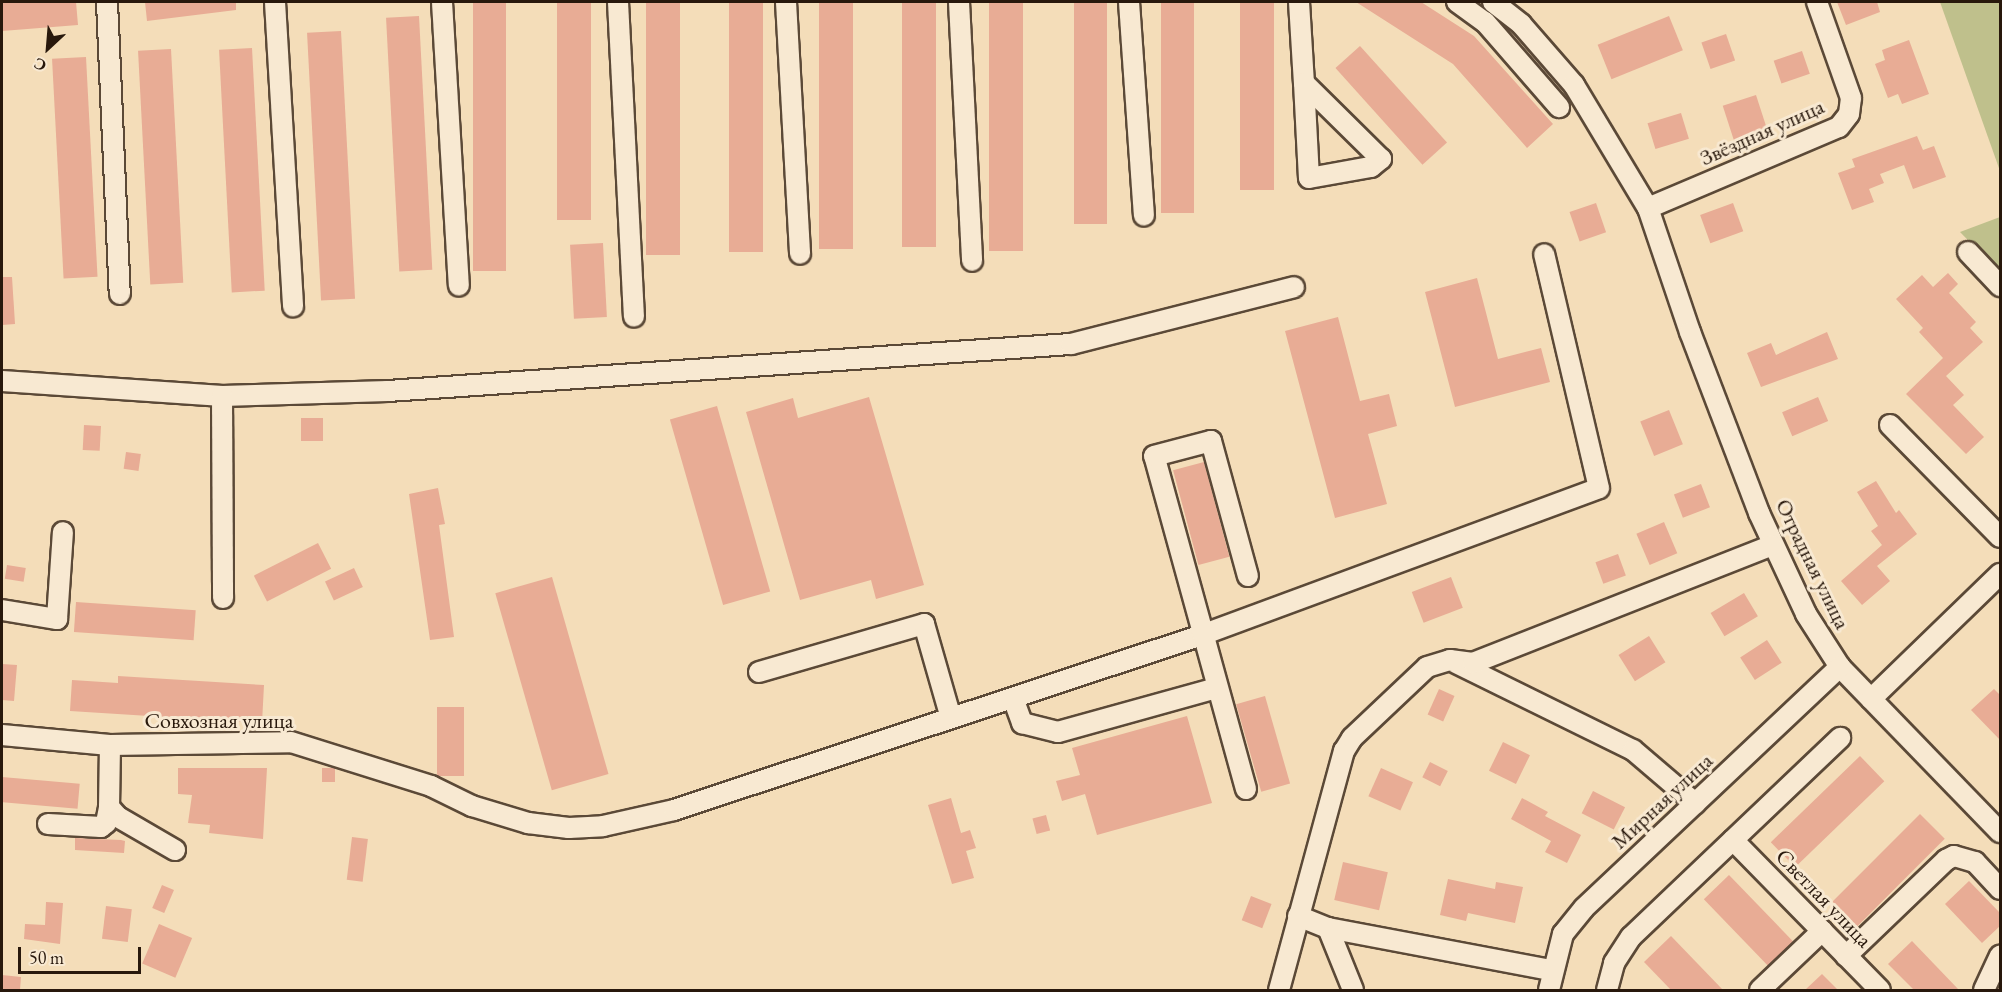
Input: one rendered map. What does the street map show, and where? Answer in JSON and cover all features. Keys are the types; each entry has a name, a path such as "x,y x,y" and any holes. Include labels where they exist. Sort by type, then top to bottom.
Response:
{"street":[{"path":"107,2 120,294"},
{"path":"275,2 293,306"},
{"path":"442,2 459,285"},
{"path":"618,2 634,317"},
{"path":"786,2 800,254"},
{"path":"959,2 972,261"},
{"path":"1129,2 1144,215"},
{"path":"1299,2 1309,178 1371,166 1381,159 1304,83"},
{"path":"1457,2 1485,22 1559,107"},
{"name":"Звёздная улица","path":"1648,208 1839,127 1849,114 1851,98 1817,2"},
{"path":"1485,22 1496,4"},
{"name":"Отрадная улица","path":"1496,4 1521,24 1574,85 1648,208 1690,332 1772,545 1806,614 1840,667 2001,832"},
{"path":"1968,252 2001,286"},
{"name":"Совхозная улица","path":"2,735 110,745 291,742 431,786 472,806 528,823 603,826 674,810 1202,635 1599,488 1544,254"},
{"path":"2,381 222,396 388,391 1071,344 1294,287"},
{"path":"222,396 223,598"},
{"path":"1890,425 2001,537"},
{"path":"1246,789 1154,456 1211,441 1248,576"},
{"path":"2,610 57,619 63,532"},
{"path":"1279,990 1344,751 1353,738 1427,667 1450,660 1473,663 1772,545"},
{"path":"1871,699 2001,574"},
{"path":"759,672 924,624 951,718"},
{"path":"1450,660 1633,750 1695,803"},
{"name":"Мирная улица","path":"1547,984 1563,934 1584,908 1840,667"},
{"path":"1013,698 1022,723 1058,732 1217,688"},
{"path":"1607,990 1614,963 1631,937 1840,738"},
{"path":"48,824 101,827 106,823 109,807 110,745"},
{"path":"109,807 118,818 175,850"},
{"name":"Светлая улица","path":"1733,840 1880,990"},
{"path":"1846,956 1946,860 1954,856 1975,862 2001,889"},
{"path":"1298,916 1328,928 1547,984"},
{"path":"1328,928 1353,990"},
{"path":"1760,990 1822,931"},
{"path":"1984,990 2001,955"}],"green space":[{"path":"1940,2 2000,2 2000,171"},
{"path":"2000,217 2000,273 1960,232"}],"building":[{"path":"2,2 76,2 78,25 2,31"},
{"path":"145,2 236,2 236,10 147,21"},
{"path":"473,2 506,2 506,271 473,271"},
{"path":"557,2 591,2 591,220 557,220"},
{"path":"646,2 680,2 680,255 646,255"},
{"path":"729,2 763,2 763,252 729,252"},
{"path":"819,2 853,2 853,249 819,249"},
{"path":"902,2 936,2 936,247 902,247"},
{"path":"989,2 1023,2 1023,251 989,251"},
{"path":"1074,2 1107,2 1107,224 1074,224"},
{"path":"1161,2 1194,2 1194,213 1161,213"},
{"path":"1240,2 1274,2 1274,190 1240,190"},
{"path":"1356,2 1421,2 1474,36 1553,124 1527,148 1453,64"},
{"path":"1837,2 1877,2 1880,12 1846,25"},
{"path":"419,16 432,270 399,271 386,18"},
{"path":"1669,16 1683,50 1611,79 1598,45"},
{"path":"341,31 355,299 321,300 307,33"},
{"path":"1726,34 1735,60 1711,69 1701,42"},
{"path":"1909,40 1929,94 1902,104 1898,94 1888,98 1875,64 1885,60 1882,50"},
{"path":"1360,46 1447,143 1422,165 1335,68"},
{"path":"252,48 265,291 232,292 219,50"},
{"path":"171,49 183,283 150,284 138,51"},
{"path":"1802,51 1810,74 1781,83 1774,61"},
{"path":"86,57 98,277 64,278 52,59"},
{"path":"1756,95 1768,131 1734,142 1723,106"},
{"path":"1681,113 1689,139 1655,149 1648,123"},
{"path":"1917,136 1923,150 1934,146 1946,177 1913,189 1904,165 1880,174 1884,183 1869,189 1874,202 1852,210 1838,173 1855,167 1852,159"},
{"path":"1596,203 1606,232 1580,241 1570,212"},
{"path":"1733,203 1743,231 1710,243 1700,215"},
{"path":"603,243 607,317 574,319 570,245"},
{"path":"1948,273 1958,284 1949,293 1976,322 1970,328 1983,342 1946,376 1964,395 1953,405 1984,437 1966,454 1906,394 1943,358 1919,332 1923,328 1896,299 1922,275 1933,287"},
{"path":"2,277 12,277 15,324 2,325"},
{"path":"1477,278 1498,359 1541,348 1550,382 1455,407 1425,292"},
{"path":"1338,317 1360,401 1389,394 1397,426 1368,434 1387,504 1335,518 1285,331"},
{"path":"1827,332 1838,359 1761,387 1747,353 1771,343 1776,355"},
{"path":"869,397 924,585 876,599 871,580 800,600 746,412 793,398 798,418"},
{"path":"1818,397 1828,421 1792,436 1782,412"},
{"path":"717,406 770,592 723,605 670,420"},
{"path":"1669,410 1683,444 1654,456 1640,422"},
{"path":"301,418 323,418 323,441 301,441"},
{"path":"84,425 101,426 100,451 83,450"},
{"path":"126,452 141,454 138,471 124,469"},
{"path":"1204,462 1229,557 1198,565 1173,470"},
{"path":"1876,481 1896,513 1899,510 1917,534 1877,566 1890,581 1862,605 1841,581 1882,545 1871,531 1878,526 1857,492"},
{"path":"1701,484 1710,507 1683,518 1674,494"},
{"path":"438,488 445,524 439,525 454,637 430,640 409,494"},
{"path":"1664,522 1677,553 1650,565 1636,534"},
{"path":"318,543 331,569 267,602 254,576"},
{"path":"1618,554 1626,576 1603,584 1595,562"},
{"path":"7,565 26,568 24,582 5,579"},
{"path":"354,568 363,587 334,601 325,582"},
{"path":"552,577 609,774 552,790 495,593"},
{"path":"1451,577 1463,608 1424,623 1412,592"},
{"path":"1744,593 1758,616 1724,636 1711,613"},
{"path":"76,602 196,610 194,640 74,632"},
{"path":"1649,636 1665,662 1635,681 1618,655"},
{"path":"1767,640 1782,663 1755,680 1740,657"},
{"path":"2,664 17,665 14,701 2,700"},
{"path":"118,676 264,685 262,723 70,711 72,680 118,683"},
{"path":"1439,689 1455,696 1443,721 1428,715"},
{"path":"1994,689 2001,696 2001,741 1971,710"},
{"path":"1265,696 1290,783 1261,792 1236,704"},
{"path":"437,707 464,707 464,776 437,776"},
{"path":"1187,716 1212,803 1097,835 1085,794 1062,801 1056,781 1080,775 1072,748"},
{"path":"1503,742 1530,755 1516,784 1489,771"},
{"path":"1860,756 1884,781 1795,867 1771,842"},
{"path":"1430,762 1448,771 1440,786 1422,777"},
{"path":"178,768 267,768 263,839 209,833 210,825 188,823 192,795 178,794"},
{"path":"322,768 335,768 335,782 322,782"},
{"path":"1381,768 1413,782 1400,811 1368,796"},
{"path":"2,777 80,784 78,809 2,802"},
{"path":"1593,791 1625,807 1614,830 1582,813"},
{"path":"951,798 961,833 970,830 976,848 966,851 974,878 952,884 928,805"},
{"path":"1522,798 1548,812 1545,816 1581,835 1567,863 1545,852 1551,841 1511,819"},
{"path":"1920,814 1945,839 1857,926 1832,902"},
{"path":"1046,815 1050,830 1037,834 1032,819"},
{"path":"352,837 368,839 363,882 347,880"},
{"path":"75,838 125,841 124,853 75,850"},
{"path":"1343,862 1388,872 1379,910 1334,900"},
{"path":"1729,875 1794,942 1768,966 1704,899"},
{"path":"1448,879 1495,889 1496,882 1523,887 1515,923 1468,913 1466,921 1440,915"},
{"path":"1969,881 2001,914 2001,925 1982,943 1945,904"},
{"path":"162,885 174,890 164,913 152,908"},
{"path":"1251,896 1272,904 1262,928 1242,920"},
{"path":"46,902 63,903 60,944 24,939 25,924 45,925"},
{"path":"106,906 132,909 128,942 102,939"},
{"path":"159,924 192,938 175,978 142,964"},
{"path":"1671,936 1723,990 1671,990 1644,962"},
{"path":"1912,941 1959,990 1914,990 1888,964"},
{"path":"1822,974 1838,990 1805,990"},
{"path":"2,975 21,977 20,990 2,990"}]}
